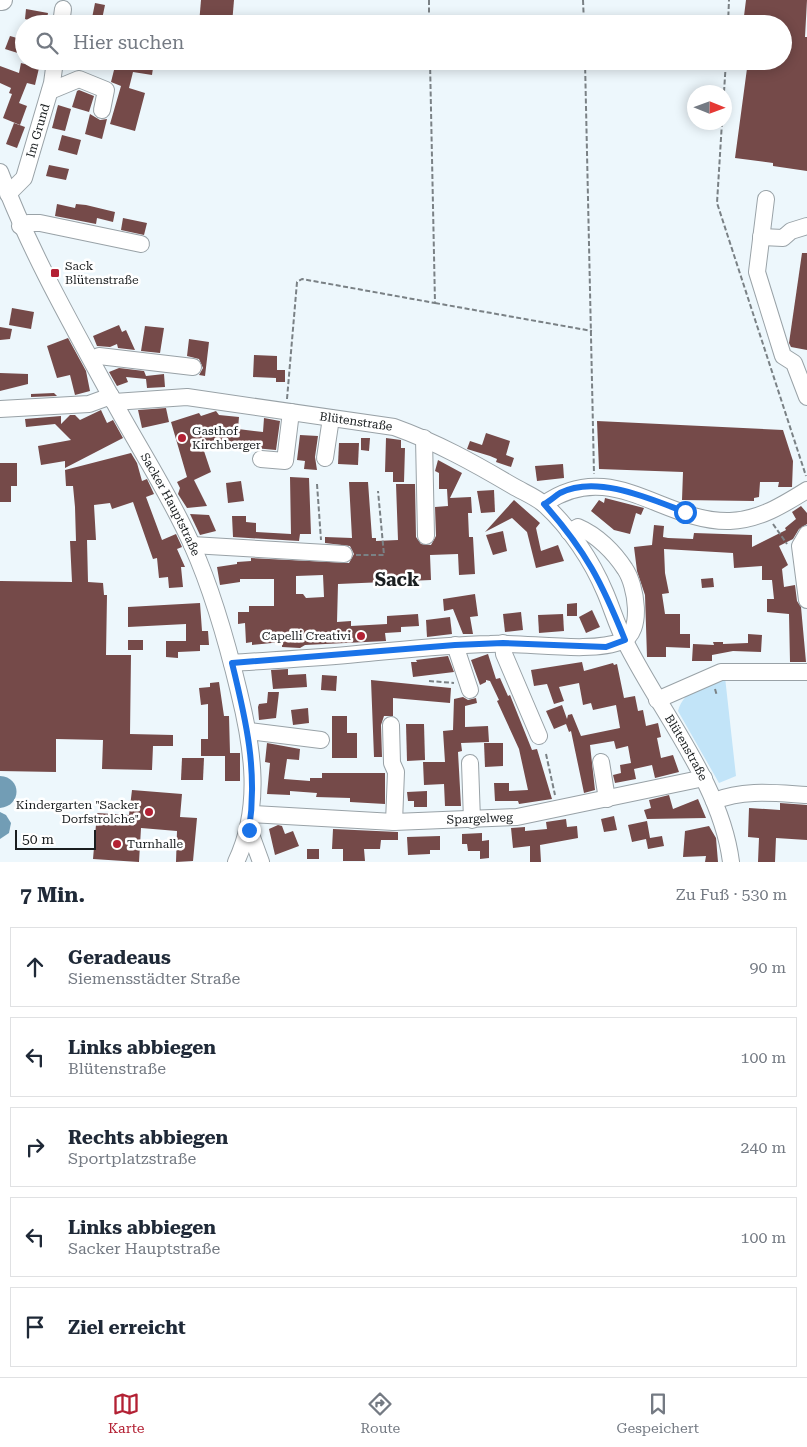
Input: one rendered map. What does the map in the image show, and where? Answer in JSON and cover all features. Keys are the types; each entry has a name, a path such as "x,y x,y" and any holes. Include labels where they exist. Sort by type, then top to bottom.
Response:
{"street":[{"name":"Im Grund","path":"8,194 24,178 50,90 53,70"},
{"path":"50,90 79,79 106,90 102,110"},
{"name":"Sacker Hauptstraße","path":"0,172 20,226 112,399 164,488 192,545 216,605 249,731 253,778 250,822 236,862"},
{"path":"766,199 757,272 783,356 794,363 807,397"},
{"path":"20,226 28,223 40,223 141,244"},
{"path":"761,237 783,238 792,231 807,226"},
{"path":"92,359 99,356 193,367"},
{"name":"Blütenstraße","path":"0,409 89,404 112,399 187,396 394,427 424,438 544,504 569,532 591,565 605,591 625,640 657,700 704,778 729,845 731,862"},
{"path":"261,459 284,462 288,412"},
{"path":"325,458 331,418"},
{"path":"424,438 426,536"},
{"path":"544,504 562,492 594,486 642,496 705,519 740,520 767,513 807,490"},
{"path":"232,663 455,645 503,643 606,647 625,640 637,623 634,595 626,570 608,548 589,532 578,527 569,532"},
{"path":"803,540 807,600"},
{"path":"192,545 344,554"},
{"path":"503,643 504,654 539,736"},
{"path":"455,645 469,687"},
{"path":"657,700 721,672 807,672"},
{"path":"391,725 392,763 396,772 394,822"},
{"path":"249,731 322,740"},
{"path":"601,762 607,799"},
{"path":"470,763 472,820"},
{"name":"Spargelweg","path":"250,822 394,822 472,820 516,816 704,778"},
{"path":"714,801 738,793 753,791 807,795"},
{"path":"250,822 261,862"}],"path":[{"path":"429,0 429,15"},
{"path":"584,0 584,15"},
{"path":"728,15 729,0"},
{"path":"430,70 435,303"},
{"path":"585,70 594,486"},
{"path":"724,85 725,70"},
{"path":"288,412 298,282 302,279 592,331"},
{"path":"317,484 322,552"},
{"path":"344,554 384,555 378,491"},
{"path":"767,513 788,545 803,540"},
{"path":"429,681 469,687"},
{"path":"546,754 558,809"}],"shaded area":[{"path":"725,677 736,776 719,783 678,711 690,693 703,685"},
{"path":"0,776 12,781 16,792 12,802 0,808"},
{"path":"0,812 6,815 11,823 9,833 0,839"}],"building":[{"path":"201,0 234,0 233,15 200,15"},
{"path":"746,0 807,0 805,37 807,37 807,171 773,166 773,163 735,158 747,70 792,70 792,15 744,15"},
{"path":"95,3 105,5 103,15 93,15"},
{"path":"26,9 48,13 48,15 25,15"},
{"path":"10,36 15,37 15,52 5,49"},
{"path":"0,66 19,73 20,70 39,70 35,85 27,83 19,103 27,106 20,125 3,118 12,94 9,93 11,88 0,83"},
{"path":"114,70 153,70 152,75 133,72 129,88 145,93 135,131 110,124 121,86 111,82"},
{"path":"79,90 94,96 89,112 72,107"},
{"path":"58,105 71,109 65,131 52,128"},
{"path":"90,114 100,120 107,119 102,139 85,134"},
{"path":"14,123 25,127 17,148 6,144"},
{"path":"62,135 81,140 77,155 58,150"},
{"path":"49,165 69,169 66,180 46,176"},
{"path":"57,204 75,208 76,204 86,205 115,212 113,222 97,218 96,224 55,216"},
{"path":"123,218 147,223 144,235 121,230"},
{"path":"802,253 807,253 807,350 791,347 789,343"},
{"path":"12,308 34,312 31,329 9,325"},
{"path":"119,325 122,332 126,330 135,350 118,348 117,344 110,347 97,346 93,336"},
{"path":"145,326 164,328 160,353 141,351"},
{"path":"0,327 12,329 10,339 0,340"},
{"path":"68,338 86,371 90,391 75,395 70,375 57,378 47,346"},
{"path":"189,339 209,342 205,376 199,375 203,368 199,359 187,356"},
{"path":"254,355 277,356 277,370 285,370 285,382 276,382 276,378 253,377"},
{"path":"119,368 144,371 146,376 164,374 165,387 147,388 146,379 126,377 128,382 117,386 109,372"},
{"path":"0,373 28,374 28,384 0,391"},
{"path":"54,393 57,396 31,397 31,394"},
{"path":"166,408 169,422 142,428 138,410"},
{"path":"101,410 107,423 113,420 123,438 65,468 65,461 41,465 38,446 71,440 55,424 26,427 25,419 61,416 61,424 70,415 75,415 80,420"},
{"path":"216,411 219,415 239,417 238,429 263,432 264,418 280,421 276,450 221,445 204,451 211,472 194,480 207,506 187,508 178,494 180,488 177,482 187,477 171,422 199,413 201,416"},
{"path":"597,421 783,430 793,461 792,487 778,487 779,482 760,482 759,497 754,498 754,501 682,500 683,472 599,469"},
{"path":"486,433 510,441 506,455 514,458 511,467 496,462 497,459 490,456 467,449 470,441 482,445"},
{"path":"300,435 318,436 315,457 317,470 304,469 305,461 297,460"},
{"path":"361,438 370,438 369,451 361,450"},
{"path":"386,438 401,440 401,448 405,448 404,482 393,482 393,472 385,472"},
{"path":"339,443 359,443 358,465 338,464"},
{"path":"131,453 137,463 142,481 147,479 154,494 146,497 162,540 176,534 182,547 177,549 185,567 181,567 183,587 169,588 168,577 159,578 157,558 153,559 133,502 112,509 110,503 94,505 96,540 87,540 88,582 103,583 104,595 107,595 106,655 131,655 130,734 173,735 173,746 153,746 152,770 102,769 103,740 56,739 56,772 0,771 0,581 72,582 70,541 76,541 75,507 73,486 66,486 65,470"},
{"path":"438,460 462,473 450,498 471,497 472,513 468,513 469,537 473,537 475,574 459,575 458,554 430,555 431,580 338,584 337,622 351,621 351,626 387,624 387,616 418,614 419,626 401,627 401,632 385,633 386,641 305,645 300,648 282,647 282,642 252,645 252,642 246,643 245,623 238,624 238,612 249,612 249,606 274,606 274,579 240,579 240,582 220,585 217,567 251,561 251,558 349,563 354,554 350,546 325,543 325,537 352,538 349,482 368,482 372,538 376,538 376,541 398,540 396,484 415,484 416,537 421,544 431,545 436,536 435,507 448,506 447,489 439,489 439,473 435,471","holes":["323,575 324,597 306,598 303,594 296,594 296,576"]},
{"path":"0,463 17,463 17,486 11,486 11,502 0,502"},
{"path":"563,464 564,478 537,481 535,466"},
{"path":"290,477 309,478 311,534 300,534 299,541 233,537 232,516 246,516 246,522 256,523 256,532 291,534"},
{"path":"241,481 244,501 228,503 226,483"},
{"path":"494,490 495,512 481,513 477,491"},
{"path":"605,498 644,508 641,515 636,513 630,534 614,530 591,511 599,500 604,503"},
{"path":"514,500 540,523 536,528 541,551 558,545 564,561 536,568 527,532 512,518 485,532"},
{"path":"801,506 807,513 807,524 799,529 793,539 779,546 788,565 782,569 784,587 795,585 797,601 801,607 806,662 790,662 789,614 767,612 767,599 774,599 772,580 762,580 762,566 734,568 733,553 664,549 665,573 669,593 662,594 665,614 680,614 680,634 690,634 690,648 666,647 666,657 647,657 645,595 637,571 634,547 652,545 654,525 664,526 663,537 668,538 693,539 694,533 752,535 752,547 786,530 785,528 796,519 792,512"},
{"path":"190,514 209,515 216,531 200,535"},
{"path":"503,531 507,551 493,555 486,535"},
{"path":"713,578 714,587 702,588 701,579"},
{"path":"475,594 478,616 470,617 473,634 463,634 453,609 444,611 443,599"},
{"path":"200,603 202,631 208,631 209,645 200,645 200,651 178,652 178,658 166,657 166,641 186,641 186,624 128,627 128,607"},
{"path":"577,603 577,616 567,616 567,604"},
{"path":"592,610 600,627 586,633 579,617"},
{"path":"521,612 523,630 505,632 503,614"},
{"path":"563,614 564,631 539,633 538,615"},
{"path":"450,617 452,634 427,637 426,620"},
{"path":"748,634 762,635 761,652 733,651 712,655 712,661 692,661 693,644 714,645 713,642 723,642 723,644 748,643"},
{"path":"128,640 143,640 143,650 128,650"},
{"path":"488,654 496,679 500,678 508,696 510,695 532,750 537,749 552,799 519,804 518,801 495,801 494,783 509,783 509,791 528,790 519,749 497,701 499,700 490,681 486,680 486,682 480,685 471,660"},
{"path":"448,656 454,672 413,677 411,662"},
{"path":"582,662 584,671 613,663 614,665 617,664 624,698 635,696 638,711 643,710 646,726 658,723 661,737 657,738 661,758 673,755 679,772 655,778 652,765 634,769 636,779 615,783 613,775 621,773 620,765 631,763 628,746 616,749 614,741 590,745 595,790 584,793 571,731 569,732 566,724 554,729 546,711 562,705 567,719 568,715 572,714 581,736 620,728 616,705 593,710 591,703 583,705 579,683 559,687 564,701 554,704 547,684 534,686 531,670"},
{"path":"288,669 288,675 306,674 307,687 273,689 271,670"},
{"path":"322,675 337,676 336,691 321,690"},
{"path":"371,680 451,688 450,703 393,698 393,716 384,716 381,725 382,757 374,757"},
{"path":"219,682 224,716 229,716 230,753 240,753 240,781 225,781 225,756 201,756 201,739 208,739 208,704 201,705 199,688 210,687 210,683"},
{"path":"268,692 279,692 276,718 259,720 258,707 259,704 267,703"},
{"path":"463,697 468,700 476,698 477,703 465,706 465,727 488,726 489,742 461,743 462,751 458,752 461,806 445,806 444,784 424,785 423,762 445,762 443,731 453,730 454,699"},
{"path":"308,708 309,723 293,725 291,710"},
{"path":"332,716 347,716 347,733 357,733 357,758 332,758"},
{"path":"406,724 424,724 425,760 407,761"},
{"path":"267,743 300,749 299,760 287,759 284,779 310,781 310,778 322,778 322,773 385,773 385,804 350,802 350,798 316,797 317,793 290,791 290,795 267,794 270,763 265,762"},
{"path":"484,743 503,743 503,766 485,767"},
{"path":"182,758 204,758 203,780 181,780"},
{"path":"132,790 182,794 180,817 197,818 193,861 176,862 177,831 141,828 139,862 93,859 97,813 129,815"},
{"path":"427,791 427,807 414,807 414,801 408,801 407,792"},
{"path":"669,795 673,809 698,799 706,818 647,819 644,810 651,808 649,800"},
{"path":"780,803 807,805 807,840 776,838 775,862 758,862 759,838 748,837 749,808 780,810"},
{"path":"614,816 617,830 604,832 601,819"},
{"path":"566,819 567,827 577,826 578,838 540,845 541,862 530,862 530,846 513,848 511,828 525,827 525,831 547,829 546,822"},
{"path":"647,821 650,838 662,836 664,846 648,849 646,839 632,842 628,825"},
{"path":"278,825 282,826 285,834 293,831 299,846 275,855 269,829"},
{"path":"709,826 716,838 718,862 705,862 706,856 683,857 685,831"},
{"path":"333,829 398,832 398,840 381,840 380,849 364,849 365,861 343,861 343,849 332,849"},
{"path":"482,833 482,841 489,840 489,858 480,859 480,851 468,851 467,844 462,844 462,834"},
{"path":"440,836 440,850 430,850 430,854 408,855 407,837"},
{"path":"307,849 319,849 319,859 307,859"}],"place":[{"name":"Sack Blütenstraße","path":"55,273"},
{"name":"Gasthof Kirchberger","path":"182,438"},
{"name":"Capelli Creativi","path":"361,636"},
{"name":"Kindergarten \"Sacker Dorfstrolche\"","path":"149,812"},
{"name":"Turnhalle","path":"117,844"}],"district":[{"name":"Sack","path":"397,580"}],"route":[{"path":"249,830 252,814 253,778 249,731 232,663 356,655 455,645 503,643 606,647 625,640 605,591 591,565 569,532 544,504 562,492 594,486 642,496 685,512"}]}
